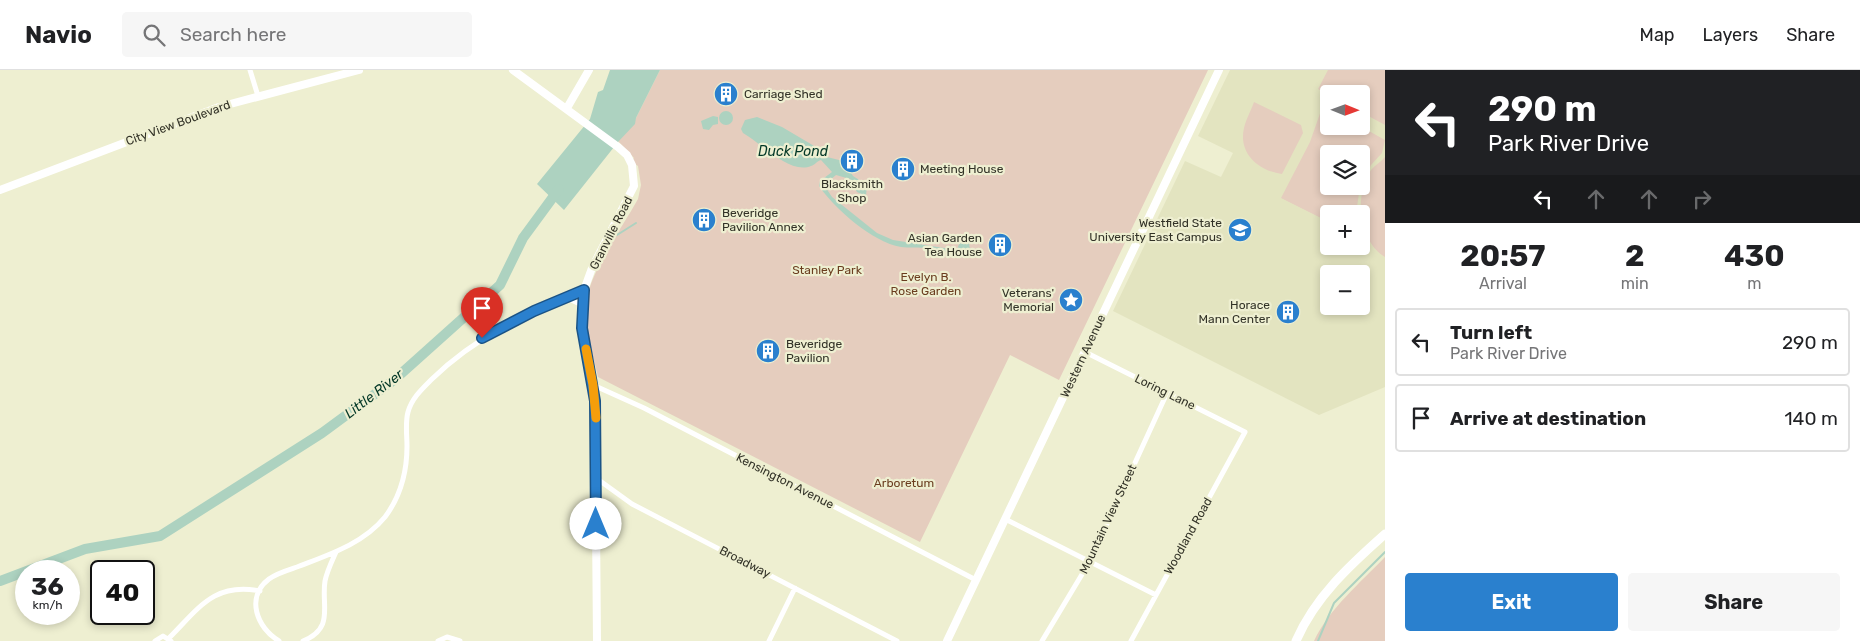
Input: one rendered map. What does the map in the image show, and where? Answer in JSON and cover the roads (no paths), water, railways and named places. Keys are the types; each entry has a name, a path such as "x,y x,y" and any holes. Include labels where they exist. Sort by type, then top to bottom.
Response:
{"main road":[{"path":"1296,641 1306,621 1326,592 1353,562 1385,534"}],"street":[{"path":"250,70 258,96"},
{"name":"City View Boulevard","path":"0,190 218,107 360,70"},
{"path":"513,70 567,108 589,70"},
{"name":"Western Avenue","path":"947,641 1219,70"},
{"name":"Granville Road","path":"567,108 623,151 632,165 634,186 598,256 584,290 582,305 582,328 593,385 596,478 597,641"},
{"path":"279,641 263,628 257,618 256,607 260,590 272,576 336,552 372,530 386,516 394,502 405,468 408,414 420,391 470,346 504,326 584,290"},
{"path":"565,297 582,305"},
{"name":"Loring Lane","path":"1085,352 1245,432"},
{"name":"Kensington Avenue","path":"593,385 653,413 976,580"},
{"name":"Mountain View Street","path":"1042,641 1090,561 1167,393"},
{"name":"Woodland Road","path":"1131,641 1245,432"},
{"name":"Broadway","path":"596,478 632,504 897,641"},
{"path":"1005,519 1156,595"},
{"path":"304,641 318,632 324,622 326,610 325,581 336,552"},
{"path":"155,641 161,636 170,640 203,605 225,590 244,587 260,590"},
{"path":"769,641 795,588"},
{"path":"438,641 447,637 460,641"}],"water":[{"path":"610,70 660,70 636,118 635,124 618,142 564,210 537,184 590,119 598,92 603,90"},
{"path":"723,111 729,111 733,118 729,125 723,125 719,121 719,115"},
{"path":"713,116 718,117 718,124 713,125 709,130 703,129 701,121"},
{"name":"Duck Pond","path":"757,117 782,127 821,150 823,156 843,161 853,176 867,185 866,196 857,192 850,179 836,175 824,185 832,197 877,233 893,240 957,250 959,244 964,241 969,242 970,251 953,253 924,248 901,247 878,239 844,214 819,186 820,181 832,172 821,160 803,168 794,166 776,157 743,133 741,129 745,120"}],"waterway":[{"name":"Little River","path":"0,581 85,549 160,536 322,433 394,380 500,285 523,238 559,189"},
{"path":"617,235 636,223"},
{"path":"1318,641 1334,603 1385,552"}],"place":[{"name":"Carriage Shed","path":"726,94"},
{"name":"Blacksmith Shop","path":"852,161"},
{"name":"Meeting House","path":"903,169"},
{"name":"Beveridge Pavilion Annex","path":"704,220"},
{"name":"Westfield State University East Campus","path":"1240,230"},
{"name":"Asian Garden Tea House","path":"1000,245"},
{"name":"Veterans' Memorial","path":"1071,300"},
{"name":"Horace Mann Center","path":"1288,312"},
{"name":"Beveridge Pavilion","path":"768,351"}],"park label":[{"name":"Stanley Park","path":"827,270"},
{"name":"Evelyn B. Rose Garden","path":"926,284"},
{"name":"Arboretum","path":"904,483"}]}
